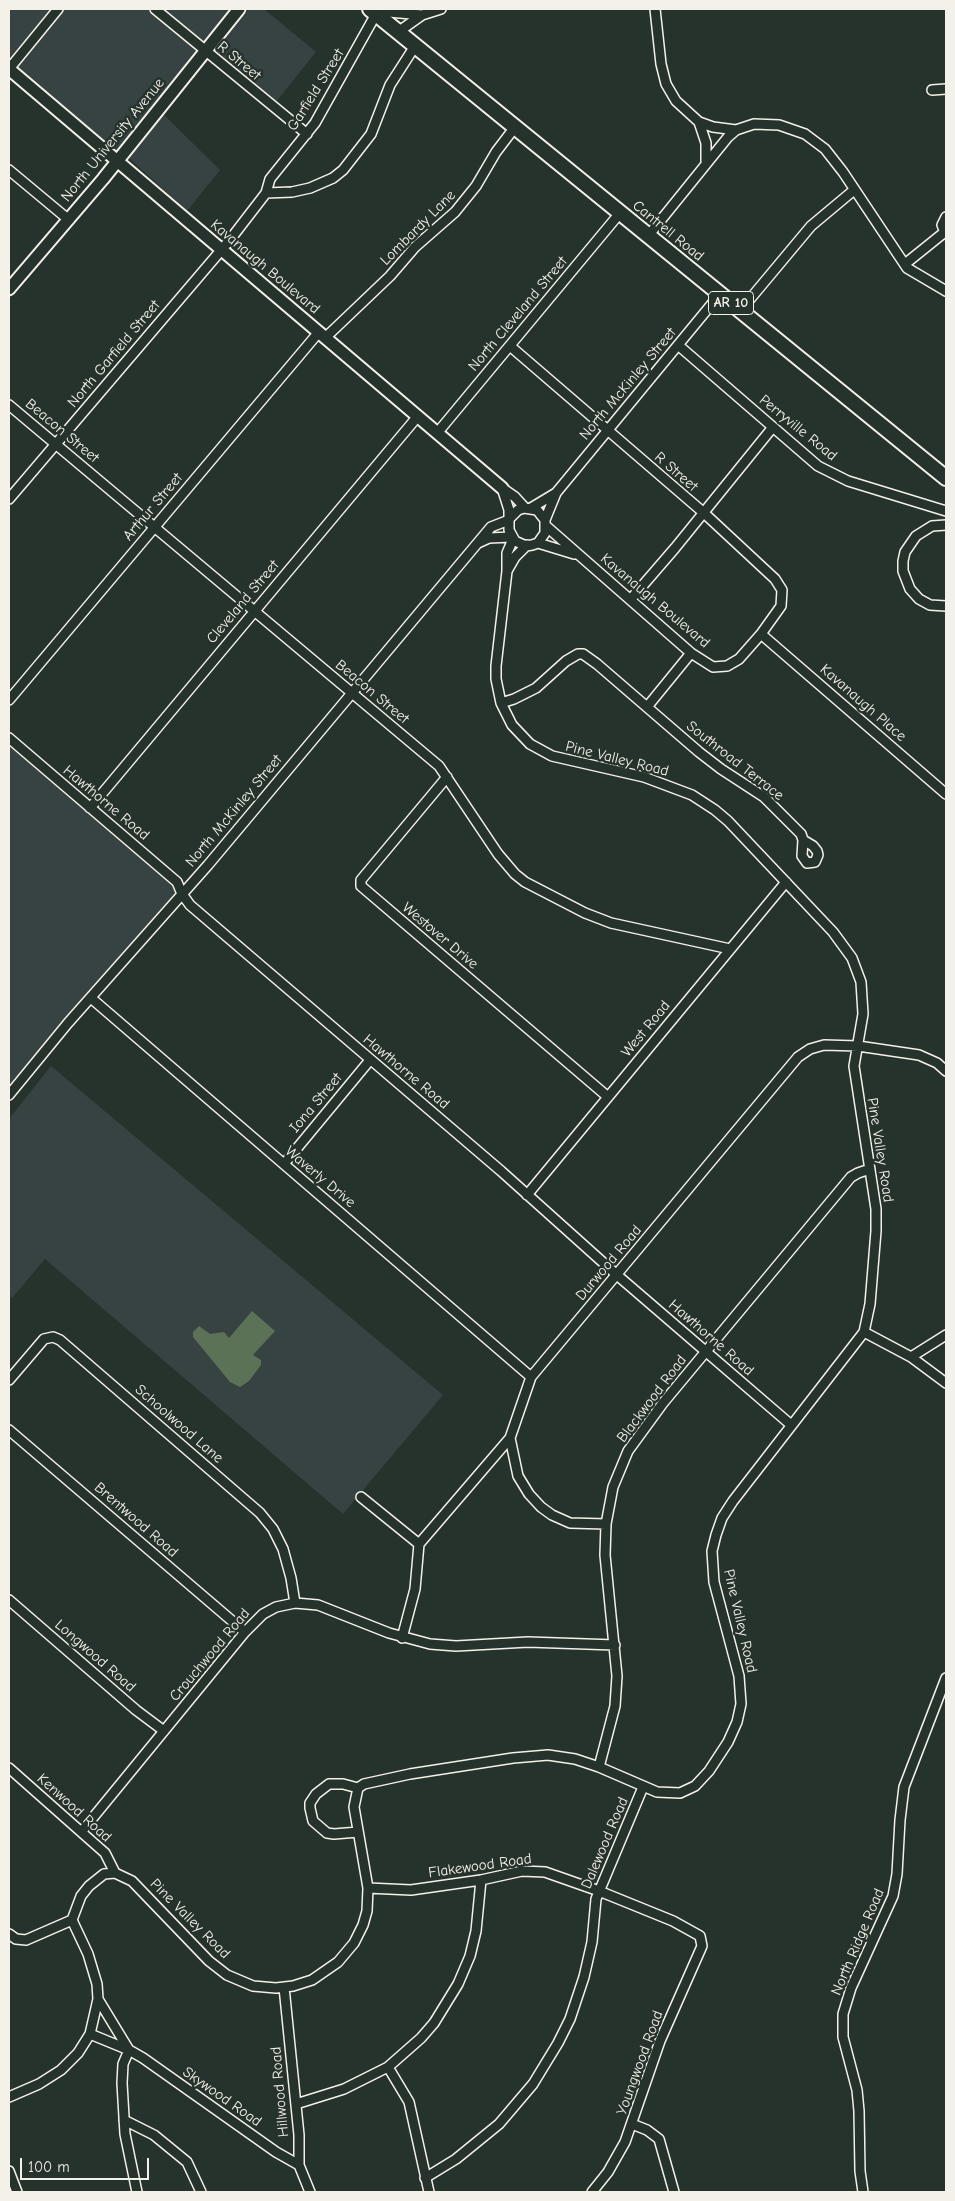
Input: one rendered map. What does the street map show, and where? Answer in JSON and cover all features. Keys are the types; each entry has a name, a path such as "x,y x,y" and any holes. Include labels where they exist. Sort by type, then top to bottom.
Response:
{"main road":[{"name":"Cantrell Road","path":"373,11 946,478"}],"street":[{"path":"9,69 58,9"},
{"name":"R Street","path":"155,9 307,134"},
{"name":"North University Avenue","path":"9,289 69,220 239,9"},
{"path":"398,32 422,16 441,9"},
{"path":"657,10 661,64 666,84 676,101 699,122 736,130"},
{"path":"373,11 422,16"},
{"name":"Garfield Street","path":"221,249 266,193 270,179 307,134 370,28 373,11"},
{"path":"266,193 292,192 310,188 332,178 343,170 371,134 390,85 415,46"},
{"name":"Kavanaugh Boulevard","path":"9,69 502,488"},
{"path":"932,90 946,89"},
{"path":"699,122 706,143 706,161"},
{"path":"648,236 706,161 736,130 754,124 788,127 805,134 830,155 905,264 918,276 946,292"},
{"name":"Lombardy Lane","path":"323,335 390,276 415,247 455,212 476,186 496,152 516,128"},
{"path":"9,170 69,220"},
{"path":"740,310 811,226 854,190"},
{"name":"North Cleveland Street","path":"438,432 620,213"},
{"path":"905,264 945,232 942,225 946,217"},
{"name":"North Garfield Street","path":"9,499 221,249"},
{"name":"North McKinley Street","path":"556,493 720,294"},
{"name":"Arthur Street","path":"9,700 154,527 323,335"},
{"name":"Perryville Road","path":"678,345 804,455 832,474 856,484 946,511"},
{"name":"R Street","path":"510,346 704,513 779,584 782,597 781,606 761,634"},
{"name":"Beacon Street","path":"9,405 438,766 498,854 525,882 585,913 611,923 730,949"},
{"name":"Cleveland Street","path":"90,808 253,610 418,416"},
{"path":"630,599 704,513 773,427"},
{"path":"502,488 528,508 542,514 546,523"},
{"path":"502,488 508,501 509,530 512,538 520,544 538,543 578,556"},
{"path":"510,519 518,510 528,508 556,493"},
{"path":"538,543 546,533 546,523 556,493"},
{"name":"North McKinley Street","path":"9,1095 208,865 350,692 490,527 510,519"},
{"name":"Kavanaugh Boulevard","path":"546,523 578,556 691,653 713,667 727,666 739,659 761,634"},
{"path":"946,525 932,526 916,536 905,552 903,562 905,581 910,589 930,605 946,606"},
{"path":"478,543 489,538 512,538"},
{"name":"Pine Valley Road","path":"115,1873 132,1881 209,1961 227,1975 253,1986 284,1987 304,1983 333,1966 348,1952 358,1936 365,1918 368,1888 354,1807 358,1788 371,1782 513,1758 548,1755 599,1767 643,1787 669,1794 680,1793 695,1786 717,1760 734,1729 741,1704 739,1676 714,1582 712,1551 719,1525 727,1509 790,1424 864,1332 872,1293 876,1210 855,1080 854,1066 862,1024 863,1002 861,982 855,964 833,932 728,821 703,801 672,786 644,777 564,760 546,754 530,744 521,735 505,714 496,679 507,571 507,553 512,538"},
{"path":"507,571 515,557 527,545"},
{"name":"Kavanaugh Place","path":"761,634 944,788"},
{"path":"647,707 691,653"},
{"name":"Southroad Terrace","path":"501,702 515,699 536,688 566,661 578,654 586,656 721,769 764,797 800,834 803,840"},
{"name":"Hawthorne Road","path":"9,738 177,882 182,894 190,905 790,1424"},
{"name":"Westover Drive","path":"447,777 361,880 361,886 608,1097"},
{"name":"West Road","path":"527,1195 786,882"},
{"name":"Waverly Drive","path":"91,998 531,1377"},
{"name":"Durwood Road","path":"419,1544 510,1438 531,1377 798,1057 810,1049 824,1045 858,1046 919,1055 929,1058 946,1072"},
{"name":"Iona Street","path":"284,1164 370,1060"},
{"name":"Blackwood Road","path":"599,1767 615,1706 617,1676 604,1555 606,1524 613,1487 628,1451 644,1427 851,1178 858,1173 870,1170"},
{"path":"864,1332 911,1357 946,1384"},
{"path":"911,1357 946,1335"},
{"name":"Schoolwood Lane","path":"9,1380 39,1342 49,1336 60,1340 260,1513 273,1529 283,1549 292,1578 295,1603"},
{"name":"Brentwood Road","path":"9,1430 244,1632"},
{"path":"510,1438 518,1476 529,1494 541,1507 566,1521 606,1524"},
{"path":"361,1497 419,1544 415,1589 402,1638"},
{"name":"Longwood Road","path":"9,1600 136,1710 164,1731"},
{"name":"Crouchwood Road","path":"82,1831 244,1632 267,1612 280,1606 295,1603 325,1607 402,1638 420,1643 440,1645 528,1642 615,1644"},
{"name":"North Ridge Road","path":"863,2192 860,2172 857,2090 843,2037 844,2014 851,1988 893,1896 897,1874 904,1787 946,1678"},
{"name":"Kenwood Road","path":"9,1768 105,1853 115,1873"},
{"path":"358,1788 343,1784 329,1784 316,1794 310,1803 313,1821 327,1832 334,1834 358,1832"},
{"name":"Dalewood Road","path":"425,2178 456,2159 499,2124 530,2088 551,2056 579,1997 588,1960 596,1899 643,1787"},
{"name":"Flakewood Road","path":"368,1888 411,1890 482,1880 522,1871 536,1871 560,1876 599,1891 673,1921 702,1938"},
{"path":"9,2097 39,2084 61,2070 78,2053 90,2034 98,1999 94,1970 72,1920 81,1896 89,1886 104,1874 115,1873"},
{"path":"296,2104 344,2088 388,2067 421,2038 434,2023 458,1984 474,1944 482,1880"},
{"path":"9,1934 16,1939 26,1940 72,1920"},
{"name":"Youngwood Road","path":"592,2192 608,2172 632,2124 660,2040 702,1946 702,1938"},
{"name":"Hillwood Road","path":"284,1987 299,2135 299,2166 310,2192"},
{"name":"Skywood Road","path":"98,1999 129,2050"},
{"name":"Skywood Road","path":"90,2034 129,2050 143,2058 276,2152 299,2166"},
{"path":"129,2050 122,2071 124,2120 130,2162 137,2192"},
{"path":"388,2067 409,2102 429,2192"},
{"path":"124,2120 154,2135 188,2162 201,2192"},
{"path":"632,2124 647,2130 660,2140 674,2192"},
{"path":"9,2172 17,2192"}],"shaded area":[{"path":"9,9 239,9 117,161 9,69"},
{"path":"249,9 264,9 316,52 275,103 215,51"},
{"path":"162,113 220,170 187,211 129,158"},
{"path":"9,738 177,882 182,894 9,1095"},
{"path":"51,1066 443,1395 343,1514 45,1259 12,1298 9,1295 9,1119"}],"green space":[{"path":"252,1311 275,1331 253,1355 261,1360 261,1365 249,1381 240,1387 230,1382 193,1337 193,1332 199,1326 210,1334 224,1332 229,1338"}]}
